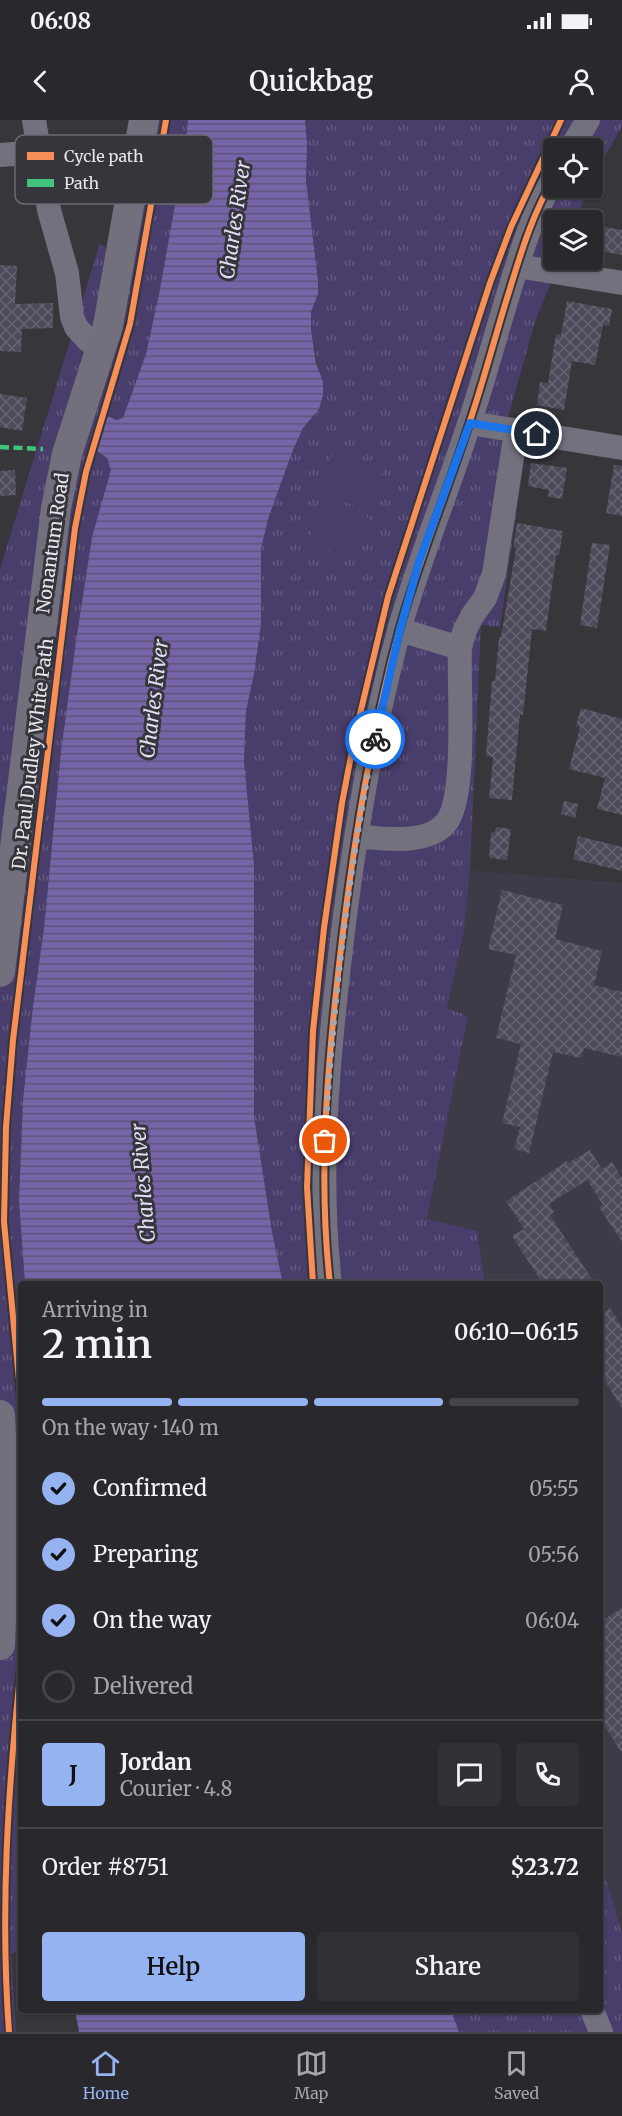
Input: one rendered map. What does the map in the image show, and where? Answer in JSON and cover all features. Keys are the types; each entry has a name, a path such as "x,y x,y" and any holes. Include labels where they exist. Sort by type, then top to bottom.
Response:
{"main road":[{"name":"Nonantum Road","path":"142,135 144,120"},
{"name":"Nonantum Road","path":"0,972 56,508 67,454 108,326 130,204"},
{"path":"0,1415 5,1526 0,1645"}],"street":[{"path":"34,120 36,135"},
{"path":"577,138 588,120"},
{"path":"0,155 15,154"},
{"path":"330,1281 324,1215 326,1130 336,995 357,836 382,702 419,562 470,423 517,266 545,198"},
{"path":"48,204 68,273 72,317 83,334 101,350"},
{"path":"517,266 622,283"},
{"path":"470,423 622,448"},
{"path":"357,836 387,840 429,834 445,824 455,805 458,779 460,648 464,632 485,598 494,574 516,431"},
{"path":"400,630 460,648"},
{"path":"593,2013 601,2032"}],"shaded area":[{"path":"470,870 622,883 622,1933 603,1868 603,1281 485,1281 477,1231 427,1219 468,1017 447,1008 464,931"}],"green space":[{"path":"144,120 188,120 187,135 141,135"},
{"path":"305,120 622,120 622,126 603,160 603,138 543,138 543,198 585,198 579,210 543,210 543,270 556,270 536,319 501,442 526,447 500,627 481,625 470,870 464,931 447,1008 468,1016 427,1219 477,1231 485,1281 282,1281 272,1232 254,1116 254,886 244,762 246,711 261,624 261,549 268,519 293,450 303,428 319,409 319,372 311,329 311,312 318,294 318,281 306,180"},
{"path":"129,204 175,204 146,354 123,419 116,420 109,416 107,458 112,470 92,537 76,641 61,751 44,928 23,1100 19,1201 25,1281 18,1281 18,1951 11,1954 16,2032 0,2032 0,569 100,243 120,259"},
{"path":"332,454 383,469 371,510 320,495"},
{"path":"320,503 369,518 357,558 308,543"},
{"path":"603,1868 622,1933 622,2032 459,2032 452,2013 603,2013"}],"water":[{"name":"Charles River","path":"188,120 305,120 307,142 306,180 318,281 318,294 311,312 311,329 316,363 323,382 323,395 319,409 303,428 293,450 268,519 261,549 261,624 246,711 244,762 254,865 254,1116 272,1232 282,1281 25,1281 19,1201 23,1100 44,928 61,751 76,641 92,537 111,470 107,458 96,450 108,416 116,420 123,418 146,354 175,204 213,204 213,135 187,135"},
{"path":"76,2013 452,2013 459,2032 79,2032"}],"building":[{"path":"603,227 622,230 622,255 603,251"},
{"path":"0,265 17,266 15,304 53,303 53,328 22,329 21,352 0,351"},
{"path":"567,301 612,309 609,326 603,325 595,365 572,361 564,410 537,405 540,382 548,383 556,334 561,335"},
{"path":"0,394 27,398 22,431 0,427"},
{"path":"531,463 567,468 562,499 548,497 549,490 528,486"},
{"path":"614,465 622,466 622,516 606,513"},
{"path":"15,470 16,495 0,496 0,471"},
{"path":"517,523 563,531 559,555 556,555 546,631 532,629 523,715 520,714 512,800 489,798 493,757 486,756 492,681 495,681 499,637 501,637 516,548 513,548"},
{"path":"592,543 610,545 597,628 580,625"},
{"path":"581,708 622,719 622,815 597,809 605,778 569,769 580,727 576,726"},
{"path":"564,801 578,804 575,818 561,814"},
{"path":"496,827 511,829 507,860 489,858 491,832 495,833"},
{"path":"578,836 622,847 622,871 573,859"},
{"path":"502,890 563,905 555,939 602,951 594,985 622,992 622,1057 584,1048 581,1058 553,1052 529,1153 514,1149 520,1127 502,1123 521,1044 496,1038 516,955 488,949"},
{"path":"590,1150 602,1169 612,1162 622,1178 622,1242 599,1207 603,1205 587,1180 549,1204 554,1212 550,1215 593,1281 541,1281 512,1236 524,1229 506,1201 567,1161 568,1163"},
{"path":"610,1308 622,1327 622,1408 603,1378 603,1313"},
{"path":"622,1608 622,1753 603,1724 603,1620"}],"marked path":[{"path":"0,447 43,449"}],"cycle path":[{"name":"Dr. Paul Dudley White Path","path":"163,135 166,120"},
{"path":"313,1281 307,1187 313,1031 324,928 342,803 355,735 388,597 490,283 511,227 561,120"},
{"path":"330,1281 326,1244 324,1164 328,1084 344,922 371,752 389,668 408,601 470,421 522,250 543,198"},
{"name":"Dr. Paul Dudley White Path","path":"18,1369 4,1222 6,1127 13,1040 75,528 86,472 130,324 151,204"},
{"path":"9,2032 5,1894 12,1757 18,1696"}],"way so far":[{"path":"325,1141 344,923 375,739"}],"route":[{"path":"375,739 382,702 419,562 470,423 537,434"}]}
